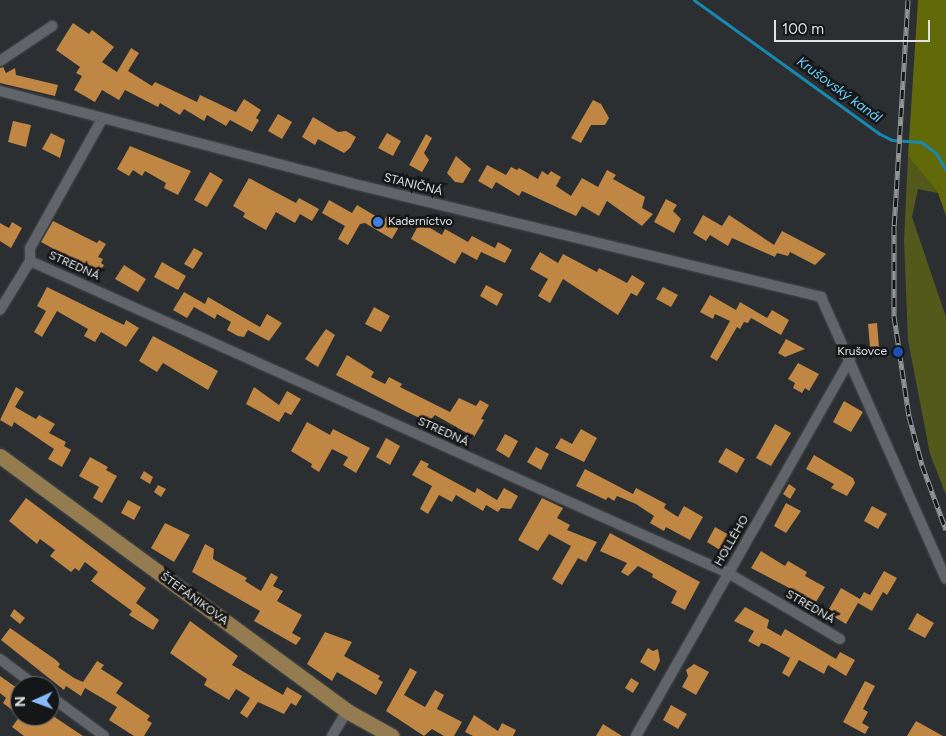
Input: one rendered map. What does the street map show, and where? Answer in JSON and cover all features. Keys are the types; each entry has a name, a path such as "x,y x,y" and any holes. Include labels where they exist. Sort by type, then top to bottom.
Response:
{"main road":[{"name":"ŠTEFÁNIKOVA","path":"0,456 347,711 392,736"}],"street":[{"path":"0,61 52,26"},
{"name":"STANIČNÁ","path":"0,91 102,120 821,297 850,359"},
{"name":"STREDNÁ","path":"0,310 30,260 30,248 102,120"},
{"name":"STREDNÁ","path":"30,260 728,574 840,639"},
{"path":"850,359 946,579"},
{"name":"HOLLÉHO","path":"636,736 850,359"},
{"path":"0,659 23,676"},
{"path":"60,703 104,736"},
{"path":"332,736 347,711"}],"green space":[{"path":"918,0 946,0 946,216 938,193 908,156"},
{"path":"908,156 938,193 918,189 912,217 946,317 946,495 930,454 908,340 904,241"}],"building":[{"path":"73,23 89,34 92,30 114,47 102,62 117,72 131,48 139,53 128,71 152,86 155,82 197,102 200,95 236,112 244,99 261,110 256,118 259,120 252,132 230,120 226,126 207,115 204,121 184,109 180,115 160,103 158,107 125,90 119,100 102,90 95,102 74,90 82,76 76,73 80,67 56,50"},
{"path":"3,67 6,73 15,68 16,75 58,85 55,96 0,83 0,68"},
{"path":"593,100 601,104 609,118 605,125 591,125 581,143 571,138"},
{"path":"278,114 292,122 282,139 268,131"},
{"path":"313,117 338,132 346,131 356,137 350,148 344,153 318,139 315,145 302,137"},
{"path":"13,121 31,125 26,147 8,142"},
{"path":"51,133 65,140 60,158 42,149"},
{"path":"387,133 401,141 393,156 378,148"},
{"path":"426,134 432,138 424,153 429,160 422,172 409,165"},
{"path":"130,146 191,171 178,195 164,188 166,183 145,171 142,176 133,170 129,176 117,169"},
{"path":"456,156 471,169 463,183 455,182 447,173"},
{"path":"487,165 506,175 511,167 517,170 519,168 538,179 542,171 548,175 551,171 561,177 556,186 571,196 582,178 598,187 607,170 616,175 613,179 645,197 642,208 653,214 642,226 607,201 599,216 582,206 576,216 522,191 519,196 496,182 492,189 478,181"},
{"path":"210,172 223,180 207,207 194,200"},
{"path":"249,178 296,203 299,198 319,209 312,221 300,214 295,223 276,212 266,230 243,217 245,213 233,206"},
{"path":"666,199 677,205 673,211 681,219 674,233 654,222"},
{"path":"329,200 352,213 357,205 384,221 387,215 401,223 392,239 365,223 360,224 348,245 338,239 345,226 322,213"},
{"path":"703,215 722,226 729,215 774,245 782,231 826,254 815,265 790,252 788,256 777,253 775,257 732,238 728,246 710,235 706,241 693,233"},
{"path":"53,221 97,243 99,240 106,244 98,257 103,259 101,263 104,265 96,279 82,271 85,266 41,242"},
{"path":"12,222 22,228 11,248 0,241 0,223 9,228"},
{"path":"420,222 442,235 445,229 468,242 472,236 495,248 498,242 512,250 505,263 481,252 477,260 462,252 455,264 411,239"},
{"path":"194,248 203,253 193,269 184,264"},
{"path":"540,252 558,263 563,254 597,272 599,268 627,283 632,275 645,283 637,296 631,293 618,315 563,279 550,303 538,296 548,279 530,269"},
{"path":"162,262 186,276 178,290 154,277"},
{"path":"124,265 146,279 138,292 115,279"},
{"path":"486,285 503,294 497,306 480,296"},
{"path":"47,287 124,325 126,320 139,328 126,347 101,332 95,342 84,336 88,329 57,311 42,337 34,332 46,311 37,306"},
{"path":"663,287 678,295 671,307 656,299"},
{"path":"184,292 205,304 208,297 260,327 267,314 282,323 269,341 248,330 244,337 238,336 227,330 231,322 217,314 215,319 194,307 187,318 173,310"},
{"path":"710,295 736,310 740,302 767,318 772,310 789,320 781,335 751,318 748,323 744,322 740,329 737,327 717,361 710,357 730,321 715,314 713,319 700,312"},
{"path":"374,307 390,316 381,332 365,324"},
{"path":"877,323 879,347 870,347 868,324"},
{"path":"326,329 335,335 318,367 305,359"},
{"path":"153,336 218,371 208,390 163,363 157,372 139,361"},
{"path":"786,339 805,349 785,357 778,353"},
{"path":"347,355 374,372 371,377 385,384 389,377 402,384 400,387 450,412 459,398 476,406 480,400 489,405 481,419 484,420 474,437 435,415 428,422 336,375"},
{"path":"798,363 819,374 809,391 805,388 802,393 793,388 795,383 788,379"},
{"path":"16,387 24,392 15,407 36,419 39,415 55,424 49,433 66,442 64,446 71,450 62,467 48,459 54,449 14,422 12,427 0,420"},
{"path":"254,387 279,405 287,391 301,399 291,415 285,412 279,422 246,404"},
{"path":"844,401 863,412 851,432 833,422"},
{"path":"307,422 330,435 333,429 370,448 356,473 343,465 348,457 332,449 319,472 311,467 312,464 291,451"},
{"path":"775,424 791,433 771,466 756,458"},
{"path":"581,429 597,438 584,462 555,448 561,438 572,444"},
{"path":"505,434 518,441 509,458 496,450"},
{"path":"386,438 400,446 390,465 376,457"},
{"path":"536,447 549,454 541,470 527,462"},
{"path":"726,448 745,459 737,473 718,462"},
{"path":"814,455 853,478 855,483 847,496 831,488 834,484 806,469"},
{"path":"90,457 108,467 106,470 117,476 102,503 93,498 99,487 79,476"},
{"path":"421,460 429,464 427,467 475,493 477,488 497,500 504,488 518,496 511,509 501,508 498,512 486,505 483,511 456,495 452,502 439,495 428,514 420,509 432,486 412,475"},
{"path":"585,469 633,494 636,488 666,504 664,508 678,517 684,506 703,517 690,540 666,527 664,531 650,523 654,516 636,504 617,496 614,501 608,497 606,500 576,486"},
{"path":"144,471 153,477 150,484 140,478"},
{"path":"789,484 796,489 790,499 783,494"},
{"path":"158,485 166,489 161,497 154,492"},
{"path":"26,498 146,588 136,603 159,620 153,630 129,615 132,611 91,581 98,572 85,562 79,571 75,568 71,572 50,556 55,550 40,539 37,544 9,521"},
{"path":"542,498 563,508 557,518 570,525 567,530 597,542 586,562 578,558 562,585 552,579 571,546 549,534 538,551 518,540"},
{"path":"128,500 141,507 134,520 121,513"},
{"path":"786,503 801,511 786,533 774,526"},
{"path":"872,506 887,514 878,529 864,521"},
{"path":"165,523 190,535 174,562 151,548"},
{"path":"715,527 729,535 720,550 707,542"},
{"path":"610,533 700,582 685,610 671,603 677,591 652,577 653,574 638,566 628,576 621,572 627,563 600,551"},
{"path":"205,544 214,549 213,559 247,578 245,581 261,591 271,573 278,577 273,586 283,591 277,601 302,615 292,633 301,638 296,645 254,621 260,611 192,572"},
{"path":"761,551 785,566 788,561 807,572 805,576 825,587 816,602 751,568"},
{"path":"884,571 897,578 887,595 883,592 872,611 858,603 846,624 833,616 835,613 829,609 841,588 860,599 864,592 870,595"},
{"path":"745,607 769,620 767,628 781,636 785,629 836,659 840,652 855,660 846,676 828,665 824,674 799,660 789,677 782,673 790,658 767,645 761,643 759,647 748,641 754,631 734,621"},
{"path":"14,609 25,618 20,624 10,616"},
{"path":"917,613 934,623 925,638 908,629"},
{"path":"190,621 238,656 232,665 283,695 287,687 302,696 296,706 291,703 284,714 258,702 247,718 240,713 250,698 236,689 229,700 204,685 207,679 170,653"},
{"path":"10,628 56,660 60,664 58,667 83,682 97,661 104,665 101,669 123,683 116,693 150,716 147,720 152,723 144,736 134,736 109,720 117,707 85,688 81,696 66,686 64,690 60,687 60,676 46,676 1,640"},
{"path":"325,632 352,642 344,656 380,676 378,679 383,682 376,695 337,672 332,681 307,664"},
{"path":"648,648 653,651 658,649 660,661 655,671 640,662"},
{"path":"694,664 709,672 696,695 682,687 688,676 686,670"},
{"path":"410,668 417,672 404,695 425,707 435,690 444,695 437,709 462,722 454,736 444,736 432,729 424,736 386,711"},
{"path":"0,676 10,683 10,708 3,703 6,698 0,693"},
{"path":"631,678 639,683 633,693 625,688"},
{"path":"865,681 875,686 863,709 868,712 862,723 869,727 865,734 843,722"},
{"path":"671,705 687,714 678,729 663,720"},
{"path":"474,715 498,731 502,723 516,730 513,736 473,736 465,732"},
{"path":"60,721 83,736 24,736 12,727 60,726"},
{"path":"916,721 943,736 907,736"},
{"path":"603,724 622,736 596,736"}],"waterway":[{"name":"Krušovský kanál","path":"694,0 880,134 892,140 921,142 936,153 946,170"}],"railway":[{"path":"908,0 894,226 894,316 909,416 922,465 946,530"}],"place":[{"name":"Kaderníctvo","path":"378,222"},
{"name":"Krušovce","path":"898,352"}]}
